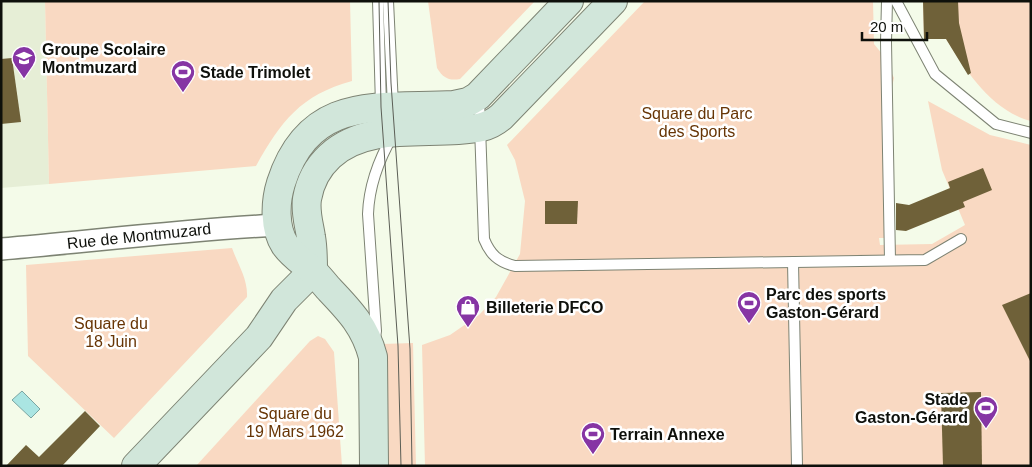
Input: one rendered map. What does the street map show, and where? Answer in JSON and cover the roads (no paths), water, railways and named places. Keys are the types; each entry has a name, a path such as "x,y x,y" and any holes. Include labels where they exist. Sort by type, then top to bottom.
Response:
{"main road":[{"path":"319,278 307,218 306,201 314,175 322,164 344,145 371,135 391,117 468,102 478,96 570,1"},
{"path":"374,466 373,356 368,340 358,321 319,278 291,252 279,234 277,204 280,188 292,156 303,141 322,124 340,114 355,110 391,117 433,132 488,126 501,117 613,1"},
{"path":"136,466 259,337 284,300 319,278"}],"street":[{"name":"Rue de Montmuzard","path":"1,249 92,242 200,229 277,225"}],"lane":[{"path":"378,1 391,117"},
{"path":"373,356 376,331 368,200 384,151 391,117 388,1"},
{"path":"887,1 890,260"},
{"path":"896,1 935,74 996,124 1031,133"},
{"path":"478,96 484,239 489,250 497,259 506,264 515,266 925,260 961,239"},
{"path":"793,262 797,466"}],"water":[{"path":"22,391 40,409 31,418 12,400"}],"tram line":[{"path":"379,1 381,107 398,346 401,466"},
{"path":"388,1 391,83 410,349 412,466"}],"place":[{"name":"Groupe Scolaire Montmuzard","path":"24,79"},
{"name":"Stade Trimolet","path":"183,93"},
{"name":"Parc des sports Gaston-Gérard","path":"749,324"},
{"name":"Billeterie DFCO","path":"468,328"},
{"name":"Stade Gaston-Gérard","path":"986,429"},
{"name":"Terrain Annexe","path":"593,455"}],"park label":[{"name":"Square du Parc des Sports","path":"697,122"},
{"name":"Square du 18 Juin","path":"111,332"},
{"name":"Square du 19 Mars 1962","path":"295,422"}]}
